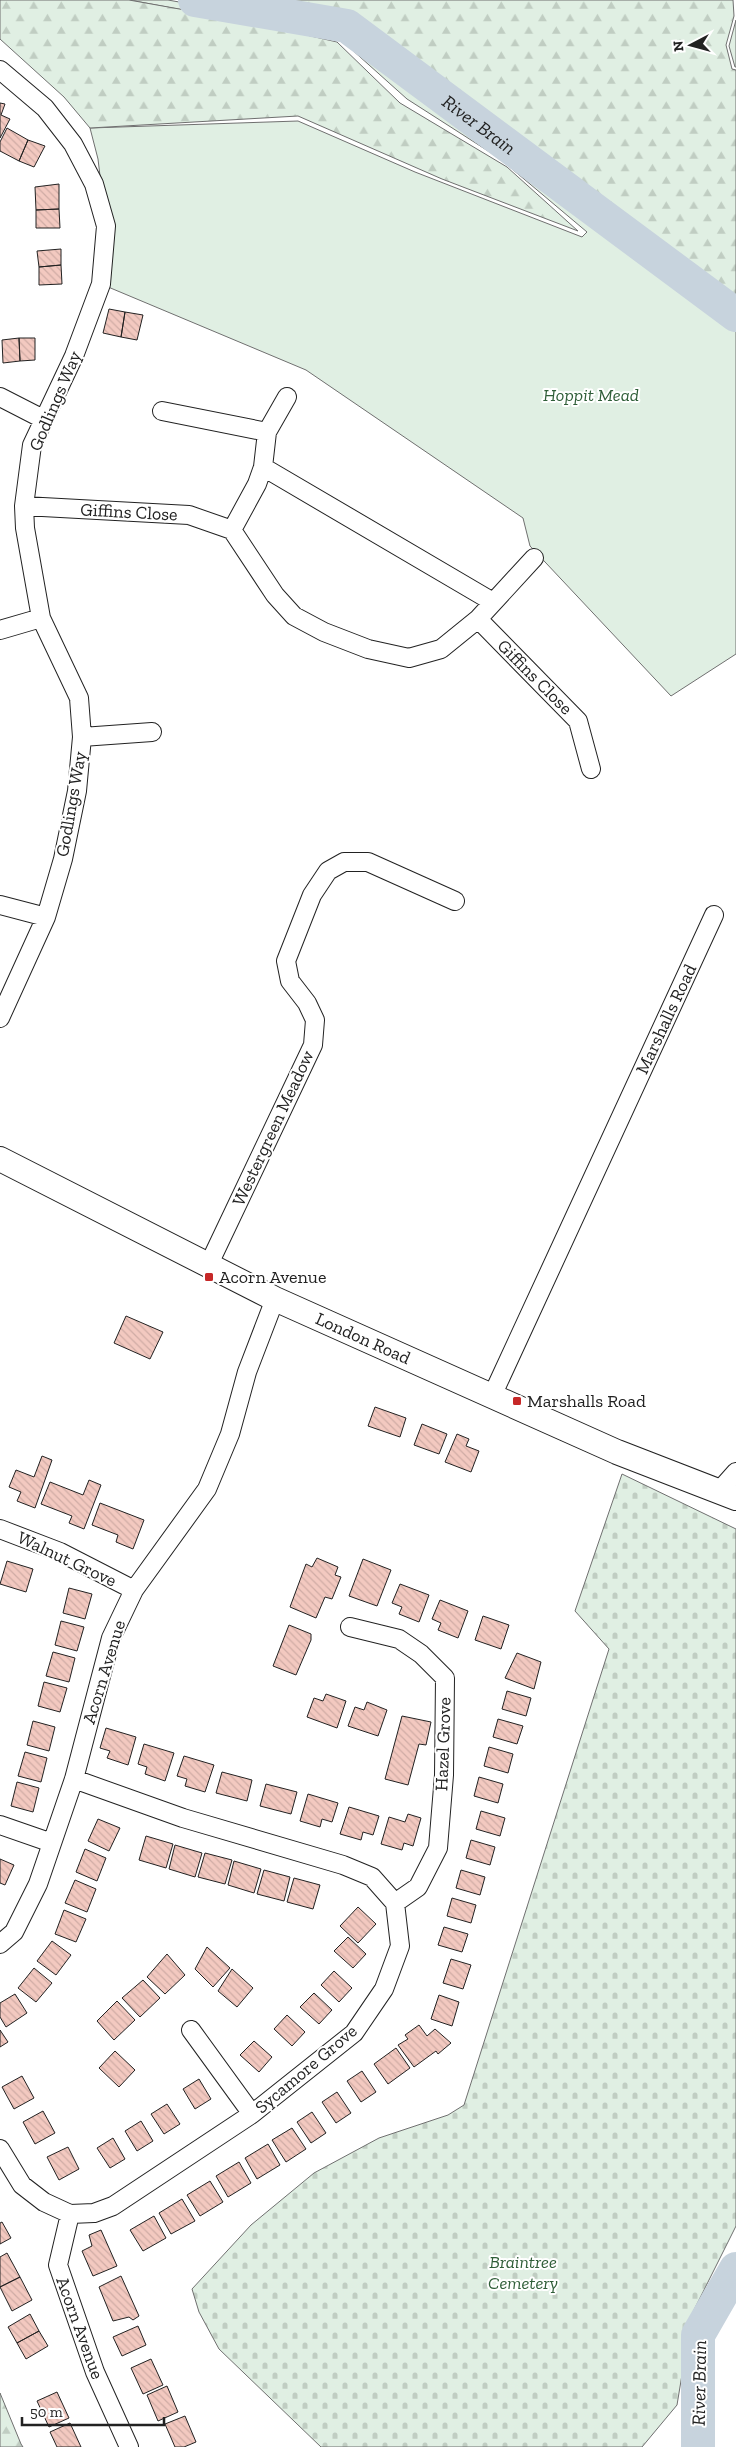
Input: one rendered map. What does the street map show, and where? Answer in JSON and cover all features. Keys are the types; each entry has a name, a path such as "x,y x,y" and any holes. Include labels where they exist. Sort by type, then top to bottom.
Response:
{"street":[{"name":"Godlings Way","path":"0,70 45,108 73,144 94,184 106,226 101,284 74,356 32,445 24,506 25,528 41,618 79,698 82,737 77,791 62,859 46,917 0,1018"},
{"path":"0,397 43,419"},
{"path":"287,397 266,432 263,467 257,484 232,530 275,595 294,616 324,632 368,649 409,658 441,650 478,620 534,558"},
{"path":"162,411 266,432"},
{"path":"263,467 493,602"},
{"name":"Giffins Close","path":"24,506 189,515 232,530"},
{"path":"0,630 41,618"},
{"name":"Giffins Close","path":"478,620 578,721 590,769"},
{"path":"82,737 152,732"},
{"name":"Westergreen Meadow","path":"209,1264 313,1045 315,1020 307,1002 290,981 286,961 312,895 328,871 344,862 368,862 455,901"},
{"path":"0,905 46,917"},
{"name":"Marshalls Road","path":"492,1396 714,915"},
{"name":"London Road","path":"0,1159 275,1299 617,1452 728,1494"},
{"name":"Acorn Avenue","path":"0,1944 14,1932 38,1884 74,1779 111,1638 134,1590 207,1489 230,1434 247,1372 275,1299"},
{"path":"728,1494 736,1472"},
{"name":"Walnut Grove","path":"0,1529 60,1552 134,1590"},
{"name":"Hazel Grove","path":"350,1627 399,1639 421,1654 445,1678 444,1775 438,1848 418,1887 395,1903"},
{"path":"74,1779 183,1818 343,1865 372,1877 395,1903"},
{"path":"0,1825 52,1843"},
{"name":"Sycamore Grove","path":"70,2214 94,2213 113,2206 252,2114 354,2033 384,1989 400,1946 395,1903"},
{"path":"191,2030 252,2114"},
{"path":"0,2148 22,2185 44,2202 70,2214"},
{"name":"Acorn Avenue","path":"70,2214 58,2265 95,2372 129,2447"}],"green space":[{"path":"0,0 129,0 241,20 337,42 400,103 507,167 578,231 442,179 298,116 90,128 64,97 0,39"},
{"name":"Hoppit Mead","path":"129,0 168,0 346,32 626,251 736,324 736,654 671,696 530,546 523,518 306,370 101,284 106,226 98,159 90,128 298,121 415,172 582,237 587,232 499,158 407,99 340,39"},
{"path":"227,0 733,0 734,16 726,45 732,69 736,70 736,307 351,22"},
{"path":"736,20 736,67 735,67 729,46"},
{"name":"Braintree Cemetery","path":"622,1474 736,1529 736,2226 692,2314 677,2405 642,2447 321,2447 219,2349 199,2312 192,2289 251,2225 314,2173 379,2138 448,2115 464,2105 609,1649 575,1611"},
{"path":"0,2393 21,2444 23,2447 0,2447"}],"building":[{"path":"0,103 5,104 1,115 10,119 0,138"},
{"path":"7,128 28,140 19,161 0,151 0,142"},
{"path":"28,140 45,146 34,167 19,161"},
{"path":"59,184 59,209 36,210 35,187"},
{"path":"59,209 60,228 36,228 36,210"},
{"path":"61,249 61,265 39,267 37,251"},
{"path":"61,265 62,284 39,285 39,267"},
{"path":"109,309 125,312 121,337 103,333"},
{"path":"125,312 143,315 137,340 121,337"},
{"path":"19,338 20,361 3,363 2,340"},
{"path":"19,338 35,338 35,360 20,361"},
{"path":"126,1316 163,1332 150,1359 114,1343"},
{"path":"375,1407 406,1418 400,1437 368,1426"},
{"path":"422,1424 447,1434 439,1454 414,1445"},
{"path":"457,1434 469,1439 466,1446 479,1451 471,1472 445,1462"},
{"path":"42,1456 52,1460 35,1508 17,1501 21,1492 9,1487 16,1470 34,1477"},
{"path":"89,1480 101,1485 84,1529 69,1523 72,1516 41,1504 50,1482 83,1495"},
{"path":"100,1503 144,1520 133,1549 116,1542 118,1535 92,1525"},
{"path":"317,1558 338,1567 335,1575 341,1577 332,1599 325,1597 316,1618 290,1607 306,1564 312,1567"},
{"path":"363,1559 391,1570 377,1606 349,1596"},
{"path":"7,1561 33,1569 26,1592 0,1584"},
{"path":"400,1584 429,1595 419,1622 399,1614 402,1607 392,1603"},
{"path":"69,1588 92,1594 85,1619 63,1613"},
{"path":"440,1600 468,1611 458,1638 438,1630 441,1623 432,1619"},
{"path":"483,1616 509,1625 501,1649 475,1640"},
{"path":"61,1621 84,1627 77,1651 55,1645"},
{"path":"289,1625 311,1634 311,1640 296,1675 273,1666"},
{"path":"53,1652 75,1658 69,1682 46,1676"},
{"path":"517,1653 541,1662 534,1689 505,1678"},
{"path":"44,1682 67,1688 60,1712 38,1706"},
{"path":"507,1691 531,1698 526,1716 502,1709"},
{"path":"326,1694 346,1701 337,1728 307,1717 314,1698 323,1701"},
{"path":"367,1702 387,1710 378,1736 348,1726 355,1707 364,1710"},
{"path":"402,1716 431,1722 426,1745 419,1744 408,1785 385,1779"},
{"path":"498,1719 523,1726 517,1744 493,1737"},
{"path":"33,1721 55,1727 49,1751 27,1745"},
{"path":"106,1728 136,1737 128,1765 107,1758 110,1751 100,1748"},
{"path":"144,1744 174,1753 165,1781 145,1774 147,1767 138,1764"},
{"path":"489,1747 513,1754 508,1773 484,1766"},
{"path":"25,1752 47,1758 41,1782 18,1776"},
{"path":"184,1756 214,1765 205,1792 185,1786 187,1779 177,1776"},
{"path":"222,1772 252,1780 247,1801 216,1793"},
{"path":"479,1777 503,1784 498,1803 474,1796"},
{"path":"17,1782 39,1788 33,1812 11,1806"},
{"path":"266,1784 297,1792 291,1814 260,1806"},
{"path":"308,1794 338,1803 332,1822 322,1819 320,1827 300,1821"},
{"path":"349,1807 379,1816 373,1835 363,1832 361,1840 340,1834"},
{"path":"481,1811 505,1818 500,1836 476,1829"},
{"path":"408,1814 421,1818 413,1846 404,1843 402,1850 381,1844 389,1817 405,1822"},
{"path":"98,1819 120,1828 109,1851 88,1841"},
{"path":"146,1836 173,1844 166,1868 139,1860"},
{"path":"471,1840 495,1847 490,1865 466,1858"},
{"path":"175,1845 202,1853 195,1877 169,1869"},
{"path":"85,1849 106,1858 97,1881 76,1872"},
{"path":"205,1853 232,1860 225,1884 198,1877"},
{"path":"0,1859 14,1865 5,1885 0,1883"},
{"path":"234,1861 261,1869 254,1893 228,1885"},
{"path":"264,1870 290,1877 284,1901 257,1894"},
{"path":"461,1870 485,1877 480,1895 456,1888"},
{"path":"294,1878 320,1885 313,1909 287,1902"},
{"path":"75,1880 96,1889 87,1912 65,1903"},
{"path":"452,1898 476,1905 471,1923 447,1916"},
{"path":"358,1907 376,1924 358,1943 340,1926"},
{"path":"64,1910 86,1919 76,1942 55,1934"},
{"path":"444,1927 468,1934 462,1952 438,1945"},
{"path":"348,1937 366,1954 353,1968 334,1951"},
{"path":"52,1941 71,1955 56,1975 37,1961"},
{"path":"207,1947 230,1968 213,1987 195,1969"},
{"path":"167,1954 185,1975 165,1994 147,1977"},
{"path":"451,1959 471,1965 463,1989 443,1983"},
{"path":"34,1968 52,1983 36,2002 18,1988"},
{"path":"232,1969 253,1988 237,2007 218,1991"},
{"path":"334,1971 352,1988 339,2002 321,1985"},
{"path":"143,1980 160,1998 140,2017 122,1998"},
{"path":"314,1993 332,2010 319,2024 300,2007"},
{"path":"15,1994 27,2013 6,2027 0,2017 0,2003"},
{"path":"439,1995 459,2002 452,2026 431,2019"},
{"path":"117,2001 135,2020 114,2040 97,2021"},
{"path":"287,2015 305,2032 292,2046 274,2029"},
{"path":"419,2025 427,2036 435,2029 451,2043 438,2054 436,2051 414,2067 398,2045 408,2039 405,2035"},
{"path":"0,2030 8,2042 0,2047"},
{"path":"254,2041 272,2057 259,2072 240,2055"},
{"path":"396,2048 410,2068 388,2084 374,2064"},
{"path":"115,2051 135,2070 119,2087 99,2068"},
{"path":"362,2071 376,2092 361,2102 347,2081"},
{"path":"22,2076 34,2098 14,2109 2,2087"},
{"path":"199,2079 211,2099 195,2109 183,2089"},
{"path":"337,2092 351,2113 336,2123 322,2102"},
{"path":"167,2104 180,2124 164,2134 151,2114"},
{"path":"43,2111 55,2133 35,2144 23,2122"},
{"path":"312,2112 326,2133 311,2143 297,2122"},
{"path":"141,2121 153,2141 137,2151 125,2131"},
{"path":"292,2128 306,2149 286,2162 272,2140"},
{"path":"113,2138 125,2159 110,2168 97,2148"},
{"path":"268,2144 280,2165 257,2179 245,2158"},
{"path":"68,2147 79,2169 59,2180 47,2157"},
{"path":"239,2162 251,2183 228,2197 216,2176"},
{"path":"210,2181 223,2202 200,2216 187,2195"},
{"path":"182,2199 195,2221 171,2234 159,2213"},
{"path":"154,2216 166,2238 143,2251 130,2230"},
{"path":"2,2222 11,2238 0,2244 0,2223"},
{"path":"101,2230 117,2266 93,2276 82,2251 92,2246 89,2235"},
{"path":"7,2253 20,2277 0,2287 0,2257"},
{"path":"121,2276 139,2316 133,2320 129,2317 113,2321 99,2287"},
{"path":"20,2277 32,2300 12,2311 0,2287"},
{"path":"30,2314 39,2331 17,2343 8,2327"},
{"path":"138,2326 146,2345 122,2356 113,2337"},
{"path":"39,2331 48,2346 26,2359 17,2343"},
{"path":"151,2359 163,2385 143,2394 131,2368"},
{"path":"167,2386 178,2412 158,2421 147,2395"},
{"path":"57,2392 69,2418 49,2427 37,2401"},
{"path":"185,2416 196,2442 184,2447 175,2447 165,2424"},
{"path":"70,2423 81,2447 57,2447 50,2432"}],"waterway":[{"name":"River Brain","path":"195,0 347,26 736,315"},
{"name":"River Brain","path":"698,2447 698,2335 736,2269"}],"place":[{"name":"Acorn Avenue","path":"209,1277"},
{"name":"Marshalls Road","path":"517,1401"}]}
